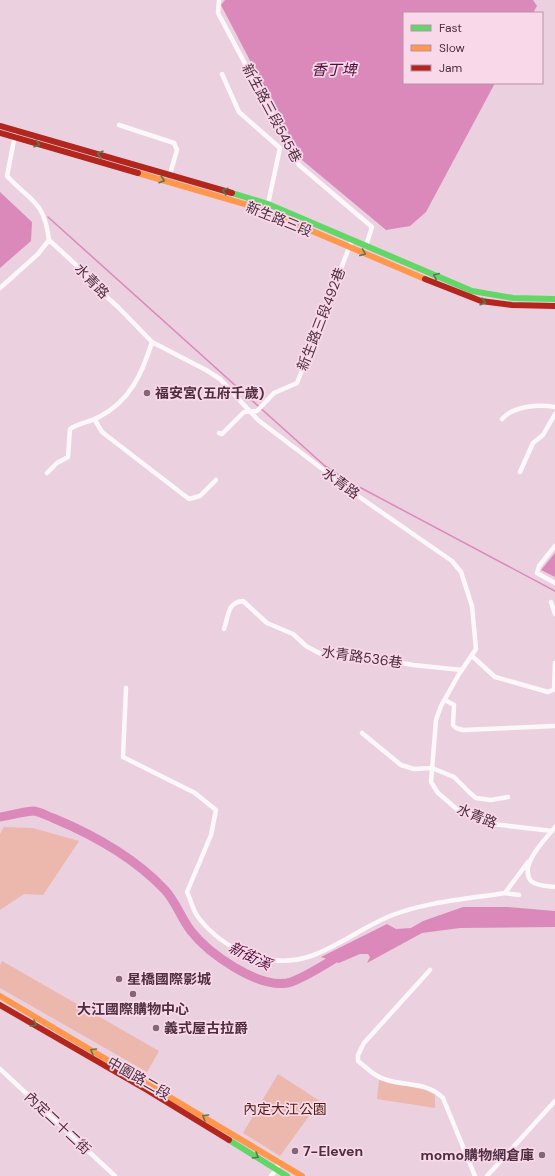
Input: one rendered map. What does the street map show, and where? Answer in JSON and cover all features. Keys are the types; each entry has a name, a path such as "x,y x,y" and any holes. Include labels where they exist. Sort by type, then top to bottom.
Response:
{"main road":[{"name":"新生路三段","path":"0,126 15,133 258,208 470,298 489,304 511,306 555,306"},
{"name":"新生路三段","path":"0,133 15,133 170,174 268,204 472,291 499,298 521,300 555,299"},
{"name":"中園路二段","path":"3,998 302,1176"},
{"name":"中園路二段","path":"1,1006 147,1090 287,1176"}],"street":[{"name":"新生路三段545巷","path":"219,0 218,13 299,165 338,200 372,227 366,246"},
{"path":"222,74 239,112 280,148 268,204"},
{"path":"119,125 174,143 177,150 170,174"},
{"path":"0,288 38,254 49,240 47,225 41,209 7,176 15,133"},
{"name":"水青路","path":"49,240 87,275 98,289 152,342 206,370 220,379 249,412 327,474 452,561 461,572 472,606 476,649 445,700 436,720 431,782 438,793 450,805 459,811 499,826 554,829"},
{"name":"新生路三段492巷","path":"249,412 257,411 274,394 297,383 348,247 352,240"},
{"path":"47,473 57,463 68,457 70,429 77,424 95,420 107,413 129,394 138,377 152,342"},
{"path":"502,419 512,410 545,405 555,407"},
{"path":"219,432 222,434 244,412 249,412"},
{"path":"520,472 533,443 543,435 555,414"},
{"path":"95,420 102,432 189,499 200,496 216,480"},
{"path":"555,546 539,566 537,573 555,583"},
{"name":"水青路536巷","path":"224,628 229,610 237,602 243,601 268,623 293,634 306,646 321,654 346,658 364,656 413,665 462,670"},
{"path":"551,602 555,614"},
{"path":"472,656 495,677 548,692 555,689 553,669 555,663"},
{"path":"126,688 123,757 195,792 216,810 211,835 187,892 197,917 220,939 238,950 256,958 277,961 300,959 312,956 389,916 415,908 505,893 519,895"},
{"path":"445,700 454,705 454,725 456,728 463,730 555,726"},
{"path":"362,733 401,765 414,769 432,768 458,779 476,798 490,800 508,797"},
{"path":"505,893 554,829"},
{"path":"529,861 528,874 532,881 538,885 555,887"},
{"path":"430,970 364,1043 358,1055 358,1061 372,1073 385,1080 436,1090 443,1098 475,1176"},
{"path":"1,1006 3,998"},
{"name":"內定二十二街","path":"0,1069 115,1176"},
{"path":"487,1176 555,1101"},
{"path":"271,1176 277,1169 279,1161"}],"green space":[{"path":"4,827 33,828 79,841 43,895 24,894 0,910 0,834"},
{"path":"2,961 159,1051 147,1072 0,988 0,965"},
{"name":"內定大江公園","path":"278,1074 320,1101 280,1156 243,1133"},
{"path":"379,1080 426,1090 435,1095 435,1108 377,1099"}],"water":[{"name":"香丁埤","path":"225,0 533,0 537,6 534,12 403,12 403,84 494,84 426,212 410,226 386,230 302,160 221,5"},
{"path":"0,192 32,222 31,241 0,268"},
{"path":"555,553 555,577 541,570"},
{"path":"463,907 507,907 555,911 555,927 460,928 422,933 367,963 370,957 368,954 360,954 339,963 321,957 387,924 396,929 411,928 423,921"}],"waterway":[{"path":"48,217 325,466 348,481 555,591"},
{"name":"新街溪","path":"0,817 29,811 38,812 83,832 113,848 140,867 165,890 187,926 199,940 221,958 248,975 275,983 287,983 307,975 341,955"}],"traffic: fast":[{"path":"232,193 268,204 472,291 513,298 555,299"},
{"path":"229,1140 287,1176"}],"traffic: slow":[{"path":"138,173 258,208 425,279"},
{"path":"0,996 302,1176"}],"traffic: jam":[{"path":"0,126 232,193"},
{"path":"0,133 138,173"},
{"path":"425,279 481,301 512,305 555,306"},
{"path":"0,1005 147,1090 229,1140"}],"place":[{"name":"福安宮(五府千歲)","path":"147,393"},
{"name":"星橋國際影城","path":"119,979"},
{"name":"大江國際購物中心","path":"133,994"},
{"name":"義式屋古拉爵","path":"156,1028"},
{"name":"7-Eleven","path":"295,1151"},
{"name":"momo購物網倉庫","path":"542,1155"}]}
